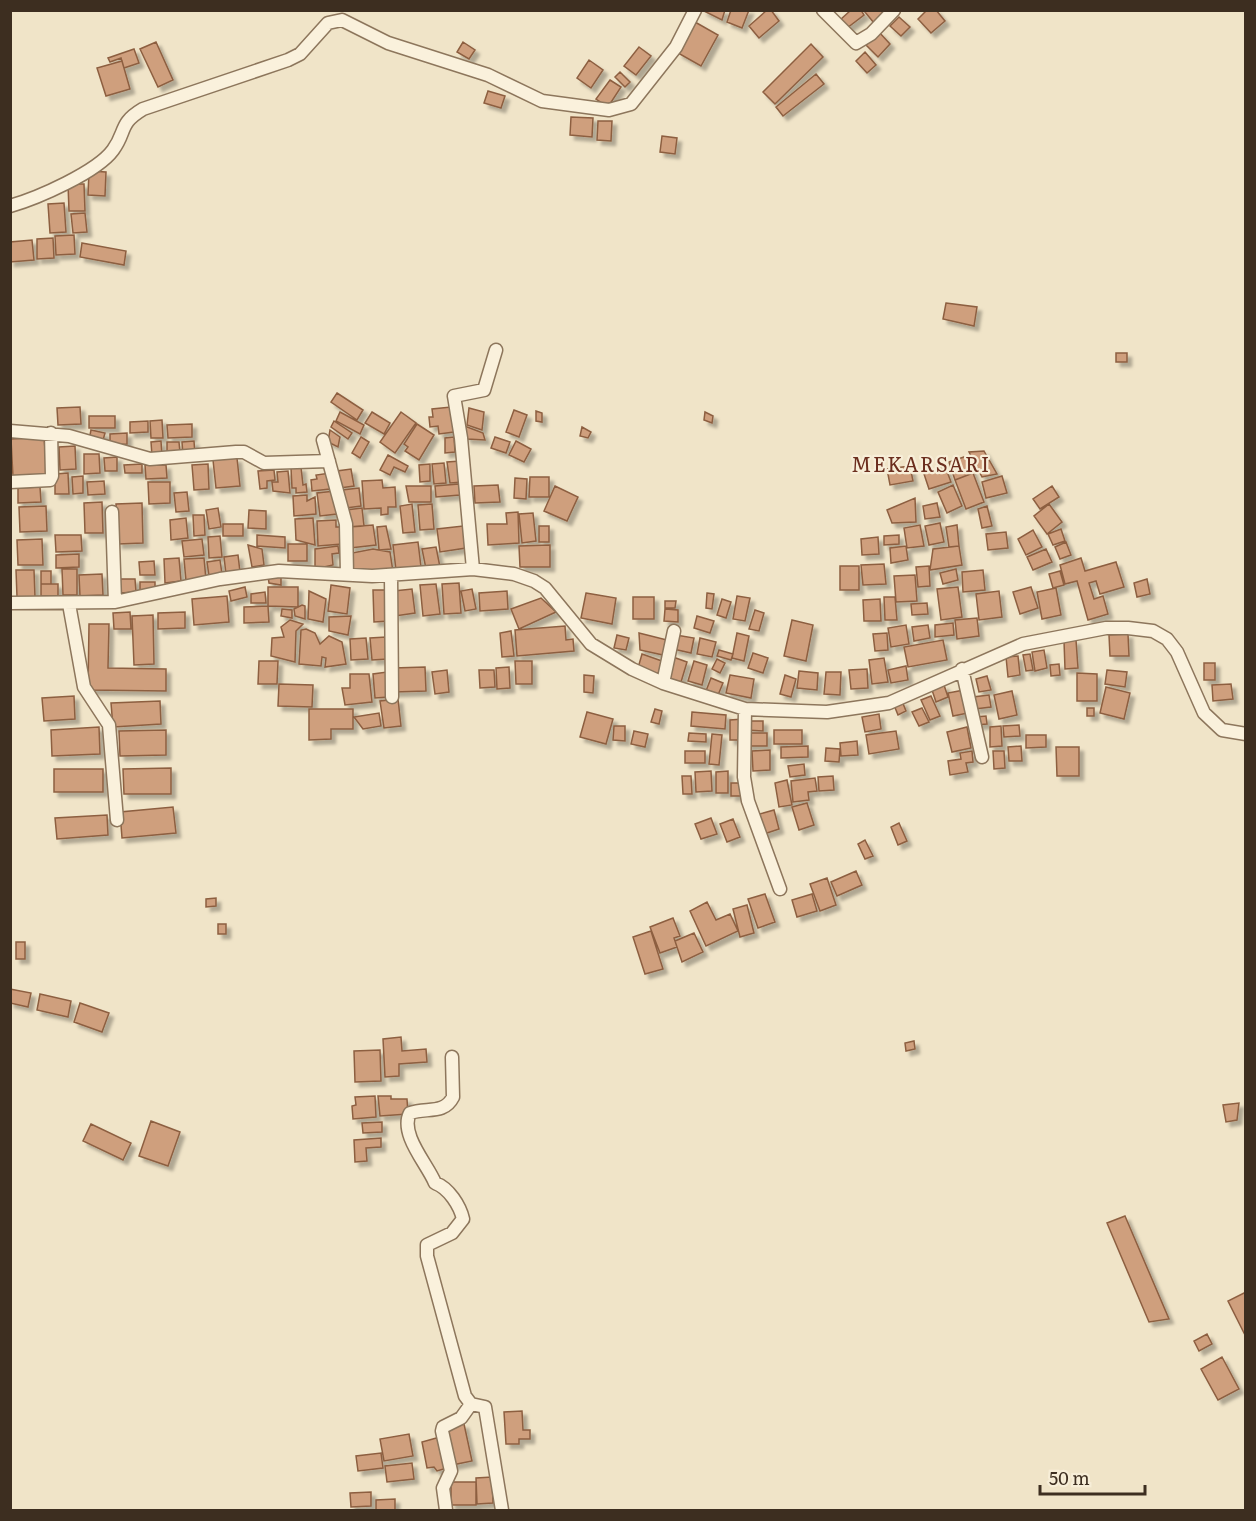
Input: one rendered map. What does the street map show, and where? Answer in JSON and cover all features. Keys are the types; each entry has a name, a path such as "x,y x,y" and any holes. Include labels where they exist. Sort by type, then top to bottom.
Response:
{"street":[{"path":"10,206 31,200 69,182 112,152 128,118 142,109 288,60 300,54 320,29 334,21 348,22 388,43 488,75 542,101 609,110 621,109 631,104 676,47 695,10"},
{"path":"823,10 856,43 871,34 894,10"},
{"path":"473,568 461,438 454,396 484,390 496,350"},
{"path":"10,430 51,433 150,459 244,452 264,463 329,461"},
{"path":"10,482 50,480 52,476 51,433"},
{"path":"323,440 346,524 347,575"},
{"path":"112,512 115,602"},
{"path":"10,603 115,602 239,575 279,572 391,575 473,568 514,574 534,580 545,588 591,644 632,669 663,683 745,709 827,712 890,703 962,669 1034,642 1106,628 1153,631 1167,639 1177,652 1204,713 1222,730 1245,734"},
{"path":"391,575 392,697"},
{"path":"69,603 84,687 109,725 117,820"},
{"path":"663,683 674,631"},
{"path":"962,669 982,757"},
{"path":"745,709 744,777 748,801 780,889"},
{"path":"452,1057 453,1097 448,1105 438,1109 415,1111 407,1119 417,1154 431,1171 435,1183 448,1191 463,1219 452,1233 427,1248 430,1270 465,1396 471,1404 485,1407 502,1510"},
{"path":"446,1510 443,1488 451,1471 442,1431 447,1424 462,1418 471,1404"}],"building":[{"path":"702,10 725,10 722,20"},
{"path":"731,10 749,10 742,28 727,22"},
{"path":"767,10 771,10 779,21 759,38 749,26"},
{"path":"851,10 861,10 864,15 847,28 840,20"},
{"path":"881,10 884,15 874,23 865,12"},
{"path":"927,10 936,10 945,21 931,33 918,19"},
{"path":"899,17 910,27 901,36 890,26"},
{"path":"695,22 718,35 701,66 678,53"},
{"path":"879,32 890,44 878,57 866,45"},
{"path":"156,42 173,80 158,87 140,49"},
{"path":"463,42 475,50 469,59 457,52"},
{"path":"811,44 823,57 775,104 763,92"},
{"path":"639,47 651,56 636,75 624,66"},
{"path":"134,49 139,63 124,68 121,58 110,62 108,58"},
{"path":"865,52 876,65 867,73 856,61"},
{"path":"589,60 603,70 591,88 577,78"},
{"path":"122,61 130,89 106,96 97,68"},
{"path":"620,72 630,82 625,87 615,77"},
{"path":"816,74 824,84 783,116 776,107"},
{"path":"610,80 621,87 608,107 596,99"},
{"path":"488,91 505,96 501,108 484,103"},
{"path":"571,117 593,118 592,137 570,135"},
{"path":"598,121 612,121 611,141 597,140"},
{"path":"662,136 677,138 675,154 660,152"},
{"path":"89,171 106,172 105,196 88,195"},
{"path":"68,184 84,184 85,211 69,211"},
{"path":"64,203 66,232 50,233 48,204"},
{"path":"85,213 87,232 73,233 71,214"},
{"path":"74,235 75,254 56,255 55,236"},
{"path":"53,238 54,258 37,259 37,239"},
{"path":"32,240 34,260 10,262 10,242"},
{"path":"82,243 126,251 124,265 80,257"},
{"path":"946,303 977,307 974,326 943,319"},
{"path":"1116,353 1127,353 1127,362 1116,362"},
{"path":"337,393 363,410 357,420 331,402"},
{"path":"80,407 81,424 58,425 57,408"},
{"path":"451,407 454,432 439,434 438,426 430,427 429,417 433,417 432,409"},
{"path":"469,408 484,412 482,430 467,425"},
{"path":"514,410 527,415 519,437 506,432"},
{"path":"536,411 542,413 542,422 536,421"},
{"path":"340,412 364,425 360,434 336,421"},
{"path":"372,412 390,423 384,434 365,423"},
{"path":"401,412 416,423 395,453 380,442"},
{"path":"705,412 713,416 712,423 704,420"},
{"path":"89,416 115,416 115,428 89,428"},
{"path":"162,420 163,438 151,438 150,421"},
{"path":"148,421 148,432 130,433 130,422"},
{"path":"334,421 352,433 348,439 331,427"},
{"path":"192,424 192,437 168,438 167,425"},
{"path":"417,424 434,435 419,460 405,451 408,447 404,444"},
{"path":"462,425 483,433 485,440 467,439"},
{"path":"582,427 591,432 588,438 580,436"},
{"path":"91,430 105,433 102,444 89,440"},
{"path":"330,430 340,437 338,447 328,442"},
{"path":"127,433 127,444 110,445 110,434"},
{"path":"44,437 47,475 13,477 11,439"},
{"path":"361,437 369,442 360,458 352,453"},
{"path":"454,437 455,452 445,453 445,438"},
{"path":"495,437 510,442 506,453 491,448"},
{"path":"161,441 162,456 152,456 151,442"},
{"path":"194,441 195,455 183,455 182,442"},
{"path":"516,441 531,449 524,462 509,455"},
{"path":"167,442 179,442 180,453 167,454"},
{"path":"75,446 76,469 60,470 59,447"},
{"path":"984,451 997,474 982,477 969,452"},
{"path":"84,454 99,454 100,473 84,474"},
{"path":"388,455 408,466 405,472 394,467 390,475 380,470"},
{"path":"967,456 973,473 955,480 949,462"},
{"path":"117,457 117,471 105,471 104,458"},
{"path":"237,458 240,486 216,488 213,460"},
{"path":"460,461 463,482 450,483 447,462"},
{"path":"444,463 446,483 434,484 432,464"},
{"path":"142,464 142,473 125,473 124,465"},
{"path":"208,464 209,489 194,490 192,465"},
{"path":"430,464 430,481 420,482 419,465"},
{"path":"145,465 166,465 167,478 146,479"},
{"path":"910,466 913,481 890,485 887,469"},
{"path":"945,466 951,482 929,489 924,474"},
{"path":"301,467 303,485 306,484 307,492 296,493 296,488 292,488 291,468"},
{"path":"351,469 354,486 340,488 337,471"},
{"path":"274,470 275,480 267,481 267,488 260,489 258,471"},
{"path":"288,471 290,493 273,491 272,482 278,482 277,472"},
{"path":"68,473 69,494 55,494 55,474"},
{"path":"330,473 330,489 312,491 311,480 317,479 316,475"},
{"path":"973,473 984,502 966,509 955,480"},
{"path":"83,476 83,493 73,494 72,477"},
{"path":"1002,476 1007,493 986,498 982,482"},
{"path":"530,477 549,477 549,497 529,497"},
{"path":"515,478 527,479 526,499 514,498"},
{"path":"382,480 383,488 395,487 396,507 388,507 388,514 381,515 381,508 364,509 362,481"},
{"path":"104,481 105,494 88,495 87,482"},
{"path":"148,482 170,482 170,503 149,504"},
{"path":"459,484 460,495 436,497 435,486"},
{"path":"498,485 500,502 475,503 474,486"},
{"path":"953,485 962,506 947,513 938,492"},
{"path":"406,486 431,486 431,502 409,502"},
{"path":"555,486 578,497 567,521 544,511"},
{"path":"1052,486 1059,497 1040,509 1033,499"},
{"path":"40,487 41,502 18,503 18,488"},
{"path":"359,488 361,506 346,508 342,490"},
{"path":"335,491 337,514 320,516 317,493"},
{"path":"187,492 189,511 176,512 174,493"},
{"path":"307,495 307,501 315,497 316,514 294,516 293,496"},
{"path":"915,498 916,522 892,523 887,510"},
{"path":"102,502 103,533 85,533 84,503"},
{"path":"142,503 143,543 118,544 116,504"},
{"path":"937,503 940,517 925,519 923,506"},
{"path":"412,504 415,532 403,533 400,506"},
{"path":"432,504 434,529 420,530 418,505"},
{"path":"1049,504 1062,522 1047,534 1034,516"},
{"path":"46,506 47,531 20,532 19,507"},
{"path":"987,506 992,526 982,528 978,509"},
{"path":"218,508 221,527 209,529 206,510"},
{"path":"362,508 364,526 348,527 346,510"},
{"path":"249,510 266,511 266,529 248,528"},
{"path":"518,512 519,543 488,545 487,524 507,524 506,513"},
{"path":"533,513 536,541 522,543 519,514"},
{"path":"193,515 204,515 205,535 194,536"},
{"path":"186,518 188,538 171,540 170,520"},
{"path":"313,518 315,545 296,540 295,519"},
{"path":"336,520 336,527 341,527 342,544 318,546 317,521"},
{"path":"940,523 944,542 929,545 925,526"},
{"path":"223,524 243,524 243,536 223,536"},
{"path":"373,525 376,545 350,548 348,527"},
{"path":"920,525 924,546 907,548 904,528"},
{"path":"957,525 959,546 949,547 946,527"},
{"path":"386,526 391,549 379,550 377,527"},
{"path":"463,526 466,548 440,552 437,529"},
{"path":"539,526 549,526 549,542 539,542"},
{"path":"1061,529 1065,541 1053,545 1048,534"},
{"path":"1033,530 1042,547 1026,555 1018,539"},
{"path":"1006,532 1008,548 988,550 986,534"},
{"path":"55,535 81,535 82,551 56,552"},
{"path":"257,535 285,537 285,548 257,546"},
{"path":"899,535 899,544 884,545 884,536"},
{"path":"220,536 222,557 209,558 208,537"},
{"path":"878,537 879,554 862,555 861,539"},
{"path":"42,539 43,565 18,565 17,540"},
{"path":"202,539 204,555 184,557 182,541"},
{"path":"418,542 421,567 396,570 393,545"},
{"path":"1066,542 1071,555 1060,559 1055,547"},
{"path":"288,544 307,544 307,561 288,561"},
{"path":"248,545 262,549 264,565 252,567"},
{"path":"550,545 550,567 520,567 519,546"},
{"path":"338,546 339,553 332,554 333,565 315,569 315,549"},
{"path":"906,546 908,560 891,563 890,548"},
{"path":"959,546 962,565 930,570 933,549"},
{"path":"436,547 440,567 426,569 422,549"},
{"path":"373,549 390,552 393,572 353,572 352,553"},
{"path":"1046,549 1052,562 1033,570 1027,557"},
{"path":"79,554 79,567 56,568 56,555"},
{"path":"238,555 240,572 226,574 224,557"},
{"path":"179,558 181,581 165,583 164,559"},
{"path":"204,558 206,580 186,581 184,559"},
{"path":"1081,558 1085,571 1116,562 1124,587 1100,594 1096,581 1089,583 1094,599 1103,596 1108,614 1088,620 1077,581 1065,584 1060,565"},
{"path":"220,560 222,574 209,576 207,562"},
{"path":"154,561 155,575 140,575 139,562"},
{"path":"884,564 886,584 863,585 861,565"},
{"path":"840,566 859,566 859,590 840,590"},
{"path":"929,566 930,586 918,587 916,567"},
{"path":"62,569 77,569 77,595 63,595"},
{"path":"956,569 958,580 943,584 940,573"},
{"path":"16,570 34,570 35,597 17,597"},
{"path":"983,570 985,590 963,592 962,572"},
{"path":"41,571 51,571 51,584 41,584"},
{"path":"1060,571 1064,585 1053,588 1049,574"},
{"path":"102,574 103,595 80,596 79,575"},
{"path":"915,575 917,601 896,602 894,576"},
{"path":"268,576 281,576 281,585 269,583"},
{"path":"120,579 135,579 136,592 120,593"},
{"path":"1147,579 1150,594 1137,597 1134,583"},
{"path":"140,582 155,582 155,593 140,593"},
{"path":"459,583 461,613 444,614 442,584"},
{"path":"41,584 58,584 58,596 41,596"},
{"path":"436,584 440,614 423,616 420,585"},
{"path":"331,585 350,588 347,614 328,611"},
{"path":"245,587 247,597 231,601 229,591"},
{"path":"268,587 298,587 298,607 268,606"},
{"path":"958,587 962,617 941,620 937,589"},
{"path":"1031,587 1038,608 1020,614 1013,592"},
{"path":"1056,588 1061,615 1042,619 1037,592"},
{"path":"412,589 415,613 395,616 394,591"},
{"path":"472,589 476,609 465,611 461,591"},
{"path":"373,590 388,590 389,621 374,622"},
{"path":"309,591 326,599 323,622 308,619"},
{"path":"507,591 508,609 480,611 479,593"},
{"path":"999,591 1002,617 979,620 976,594"},
{"path":"265,592 266,603 251,603 251,594"},
{"path":"586,593 616,598 612,624 581,618"},
{"path":"707,593 714,594 712,609 706,608"},
{"path":"227,596 229,622 194,625 192,599"},
{"path":"737,596 750,598 745,621 733,619"},
{"path":"633,597 654,597 654,619 633,619"},
{"path":"884,597 895,597 897,620 885,620"},
{"path":"541,598 556,612 519,629 511,609"},
{"path":"722,599 731,602 726,618 717,615"},
{"path":"880,599 881,621 864,621 863,600"},
{"path":"665,601 676,601 675,608 665,608"},
{"path":"927,603 928,614 912,615 911,604"},
{"path":"268,606 269,622 244,623 244,607"},
{"path":"305,606 305,619 295,616 294,609"},
{"path":"282,609 292,610 292,618 281,616"},
{"path":"665,609 678,610 678,622 664,621"},
{"path":"755,610 764,613 759,631 749,629"},
{"path":"130,612 131,629 114,629 113,613"},
{"path":"185,612 185,628 158,629 158,613"},
{"path":"153,615 154,664 134,665 132,616"},
{"path":"351,616 348,635 329,631 329,617"},
{"path":"697,616 714,621 710,633 694,628"},
{"path":"977,618 979,636 957,639 955,620"},
{"path":"290,620 303,624 296,631 295,662 271,656 272,638 284,637 281,627"},
{"path":"792,620 813,625 806,661 784,656"},
{"path":"953,623 954,635 935,637 935,625"},
{"path":"89,624 109,624 108,668 166,669 166,691 88,690"},
{"path":"906,625 909,644 891,647 888,628"},
{"path":"928,625 930,638 914,641 912,627"},
{"path":"565,626 566,640 573,639 574,651 517,656 515,630"},
{"path":"306,629 315,633 320,644 329,636 342,642 346,664 325,667 326,658 322,657 321,666 299,664 301,630"},
{"path":"511,631 514,656 502,657 500,633"},
{"path":"639,633 667,640 663,655 640,650"},
{"path":"737,633 749,636 744,661 732,658"},
{"path":"887,633 888,650 875,651 873,634"},
{"path":"1128,634 1129,656 1110,656 1109,635"},
{"path":"617,635 629,638 626,650 614,648"},
{"path":"676,635 694,638 691,653 673,649"},
{"path":"386,637 388,659 372,660 370,638"},
{"path":"366,638 368,659 351,660 350,639"},
{"path":"700,638 716,642 712,657 697,654"},
{"path":"943,640 947,660 908,667 904,647"},
{"path":"1076,640 1078,668 1065,669 1064,641"},
{"path":"719,650 733,654 731,660 717,656"},
{"path":"1044,650 1047,668 1035,671 1032,652"},
{"path":"753,653 768,658 763,673 748,668"},
{"path":"642,654 662,661 658,675 638,668"},
{"path":"1030,654 1033,670 1026,671 1023,655"},
{"path":"1018,656 1020,675 1008,677 1006,657"},
{"path":"673,657 687,662 681,682 667,678"},
{"path":"884,658 888,682 872,684 869,660"},
{"path":"717,659 725,663 720,673 712,669"},
{"path":"259,661 278,661 277,684 258,684"},
{"path":"515,661 532,661 532,684 516,684"},
{"path":"694,661 707,665 702,685 688,681"},
{"path":"1204,663 1215,663 1215,680 1204,680"},
{"path":"1059,664 1060,675 1051,676 1050,665"},
{"path":"906,666 908,680 891,683 888,670"},
{"path":"425,667 426,691 394,692 393,668"},
{"path":"509,667 510,688 497,689 496,668"},
{"path":"867,669 868,688 851,689 849,670"},
{"path":"447,670 449,692 435,694 432,672"},
{"path":"479,670 494,670 495,687 480,688"},
{"path":"1107,670 1127,672 1125,687 1105,684"},
{"path":"799,671 818,673 817,690 797,688"},
{"path":"387,672 389,697 375,698 373,674"},
{"path":"826,672 841,672 840,695 824,694"},
{"path":"1077,673 1097,674 1097,701 1077,701"},
{"path":"350,674 369,674 372,702 345,705 342,688 350,688"},
{"path":"584,675 594,676 593,693 584,692"},
{"path":"730,675 754,679 751,698 726,693"},
{"path":"785,675 796,679 791,697 780,694"},
{"path":"987,676 991,690 979,692 976,679"},
{"path":"711,678 723,683 718,695 706,691"},
{"path":"279,684 313,685 312,707 278,706"},
{"path":"1231,684 1233,699 1213,701 1212,685"},
{"path":"944,685 948,697 936,702 932,690"},
{"path":"1106,687 1130,693 1124,719 1100,713"},
{"path":"964,690 968,713 953,716 948,693"},
{"path":"1012,691 1017,715 999,719 994,695"},
{"path":"989,695 991,707 975,709 973,697"},
{"path":"74,696 75,719 44,721 42,698"},
{"path":"931,696 940,716 930,720 921,700"},
{"path":"398,699 401,726 384,728 380,701"},
{"path":"160,701 161,724 113,727 111,703"},
{"path":"902,701 906,711 898,715 894,705"},
{"path":"922,708 929,722 919,726 912,712"},
{"path":"1087,708 1094,708 1094,716 1087,716"},
{"path":"309,709 353,709 353,729 331,729 331,739 309,740"},
{"path":"655,709 662,711 659,724 651,722"},
{"path":"587,712 613,719 606,744 580,737"},
{"path":"692,712 726,715 725,729 691,726"},
{"path":"379,713 381,726 363,729 354,717"},
{"path":"879,714 881,729 865,732 862,717"},
{"path":"986,716 987,724 976,725 975,717"},
{"path":"743,719 744,740 730,740 730,720"},
{"path":"747,721 763,721 763,731 746,730"},
{"path":"1019,725 1020,736 1004,737 1003,726"},
{"path":"614,726 625,726 625,741 613,740"},
{"path":"1001,726 1002,746 990,747 990,727"},
{"path":"99,727 100,754 52,756 51,730"},
{"path":"967,727 971,748 952,752 947,732"},
{"path":"166,730 166,755 120,756 119,731"},
{"path":"774,730 802,730 802,744 774,744"},
{"path":"634,731 648,734 645,747 631,744"},
{"path":"896,731 899,749 869,754 866,735"},
{"path":"689,733 706,734 706,742 688,741"},
{"path":"746,733 767,733 767,746 746,746"},
{"path":"712,734 722,735 719,765 709,764"},
{"path":"1026,735 1046,735 1046,747 1026,748"},
{"path":"857,741 858,755 841,756 840,743"},
{"path":"808,746 808,757 781,758 781,747"},
{"path":"1021,746 1022,761 1009,761 1008,747"},
{"path":"1056,747 1079,747 1079,776 1057,776"},
{"path":"826,748 840,749 839,762 825,761"},
{"path":"770,750 770,770 753,771 752,751"},
{"path":"685,751 705,751 705,763 685,763"},
{"path":"972,751 973,762 966,763 968,772 950,775 948,761 961,759 960,753"},
{"path":"993,751 1004,751 1005,768 994,769"},
{"path":"804,764 805,775 790,777 788,766"},
{"path":"171,768 171,794 124,794 123,769"},
{"path":"54,769 103,769 103,792 54,792"},
{"path":"711,771 712,791 696,792 695,772"},
{"path":"728,771 728,793 716,793 716,772"},
{"path":"682,776 691,776 692,794 683,794"},
{"path":"833,776 834,790 819,791 818,777"},
{"path":"815,778 817,791 808,792 809,800 793,802 791,781"},
{"path":"787,780 792,805 779,807 775,783"},
{"path":"731,783 744,783 744,796 731,796"},
{"path":"807,803 814,825 799,830 792,807"},
{"path":"173,807 176,833 122,838 120,812"},
{"path":"774,810 779,829 761,835 756,815"},
{"path":"107,815 108,835 57,839 55,818"},
{"path":"711,818 717,834 701,839 695,824"},
{"path":"733,819 740,837 727,842 720,824"},
{"path":"899,823 907,841 898,845 891,827"},
{"path":"865,840 873,856 865,859 858,844"},
{"path":"856,871 862,885 837,896 831,882"},
{"path":"827,878 836,905 820,911 810,884"},
{"path":"765,894 775,922 758,928 748,899"},
{"path":"812,894 817,911 797,917 792,900"},
{"path":"216,898 216,906 206,907 206,899"},
{"path":"707,902 716,920 730,914 738,931 706,946 690,911"},
{"path":"747,905 754,933 740,937 733,909"},
{"path":"673,918 680,936 674,938 677,947 660,953 650,927"},
{"path":"218,924 226,924 226,934 218,934"},
{"path":"651,931 663,969 645,974 633,937"},
{"path":"694,933 703,952 682,962 675,941"},
{"path":"16,942 25,942 25,959 16,959"},
{"path":"10,989 31,993 28,1007 10,1003"},
{"path":"40,994 71,1001 68,1017 37,1010"},
{"path":"80,1003 109,1013 102,1032 74,1022"},
{"path":"401,1037 402,1051 426,1049 427,1062 399,1064 399,1076 385,1077 383,1039"},
{"path":"914,1041 915,1049 906,1051 905,1043"},
{"path":"380,1050 381,1081 355,1082 354,1051"},
{"path":"375,1096 376,1117 353,1119 352,1106 356,1105 355,1097"},
{"path":"378,1096 407,1099 408,1114 380,1116"},
{"path":"1239,1103 1237,1120 1226,1122 1223,1105"},
{"path":"151,1121 180,1132 168,1166 139,1156"},
{"path":"382,1122 382,1132 363,1133 362,1123"},
{"path":"91,1124 131,1143 123,1160 83,1141"},
{"path":"381,1138 381,1147 366,1148 367,1161 355,1162 354,1140"},
{"path":"1125,1216 1169,1319 1149,1322 1107,1223"},
{"path":"1246,1292 1246,1337 1228,1301"},
{"path":"1207,1334 1212,1344 1199,1351 1194,1341"},
{"path":"1222,1357 1239,1389 1218,1400 1201,1369"},
{"path":"522,1411 523,1430 530,1430 530,1439 519,1439 519,1444 506,1444 504,1412"},
{"path":"464,1424 472,1461 452,1465 444,1428"},
{"path":"409,1434 413,1456 384,1461 380,1439"},
{"path":"440,1437 447,1468 437,1471 434,1467 427,1468 422,1442"},
{"path":"381,1453 383,1468 358,1471 356,1456"},
{"path":"412,1463 414,1479 387,1482 385,1466"},
{"path":"492,1477 493,1503 477,1504 476,1478"},
{"path":"451,1482 476,1482 476,1505 451,1505"},
{"path":"371,1492 371,1506 351,1507 350,1493"},
{"path":"395,1499 395,1510 376,1510 376,1500"}],"district":[{"name":"MEKARSARI","path":"921,465"}]}
